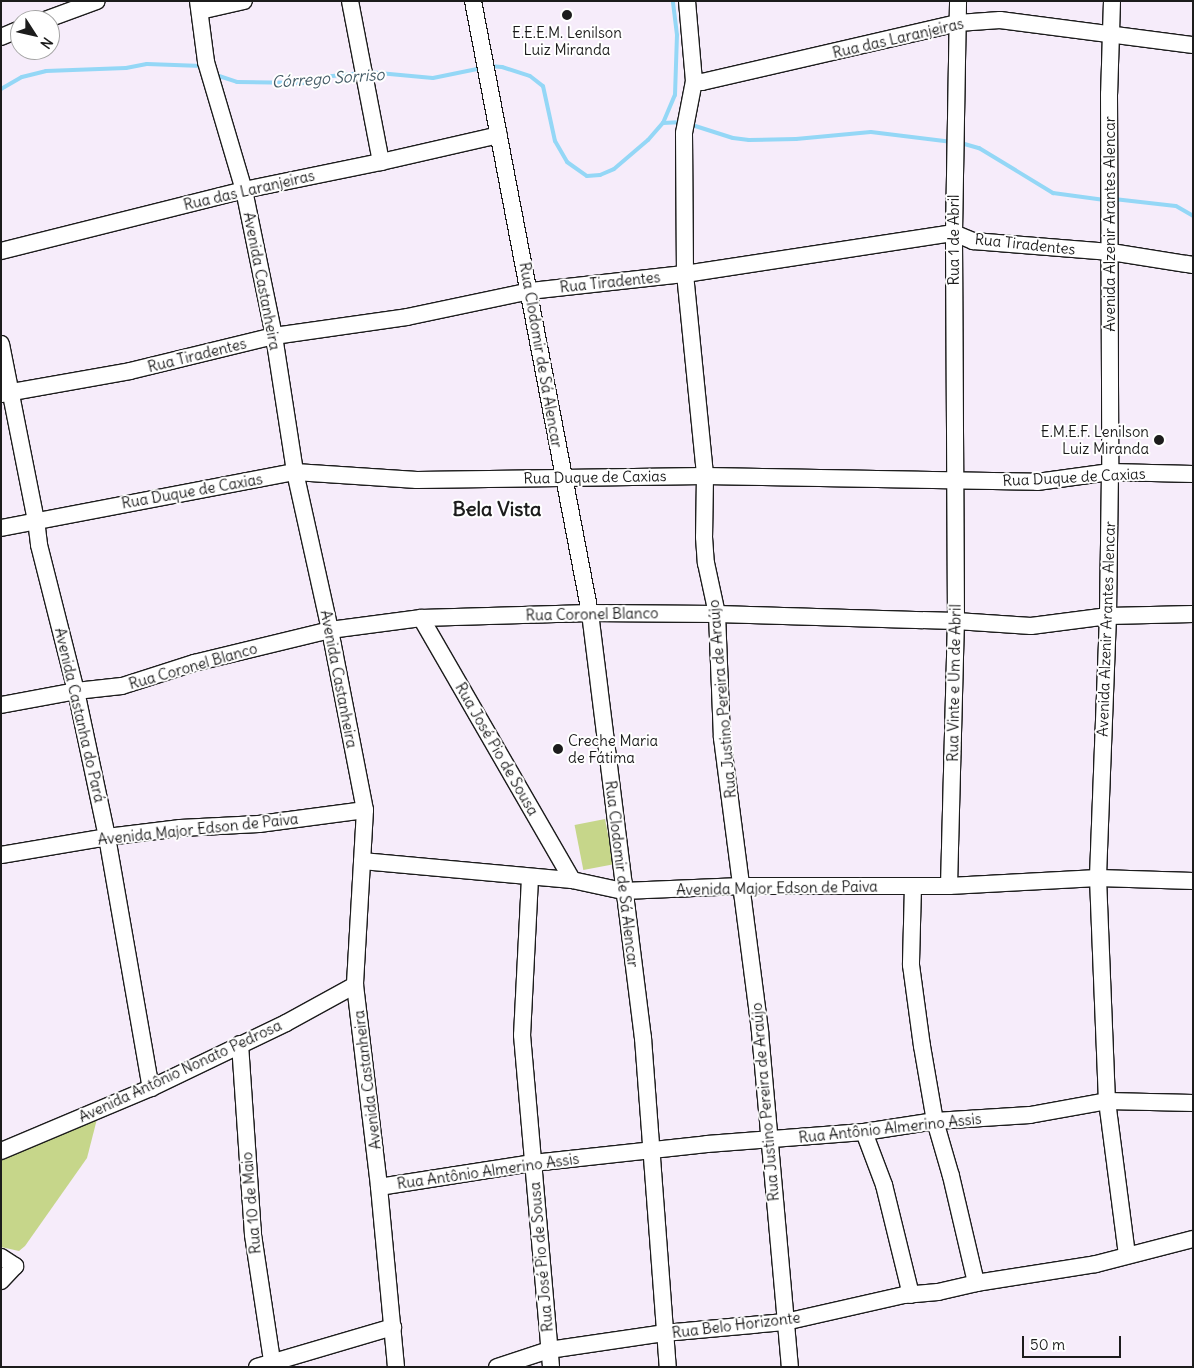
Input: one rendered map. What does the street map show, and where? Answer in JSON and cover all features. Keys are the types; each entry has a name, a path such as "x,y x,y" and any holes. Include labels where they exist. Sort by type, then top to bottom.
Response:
{"street":[{"path":"60,15 97,1"},
{"path":"199,6 244,1"},
{"path":"350,1 380,162"},
{"name":"Rua Clodomir de Sá Alencar","path":"473,1 486,80 530,291 590,613 623,891 643,1038 650,1150 668,1367"},
{"name":"Rua Justino Pereira de Araújo","path":"687,1 694,81 685,125 686,274 705,476 704,537 706,563 717,614 722,738 760,1032 768,1140 790,1367"},
{"name":"Rua 1 de Abril","path":"954,479 954,233 958,1"},
{"name":"Avenida Alzenir Arantes Alencar","path":"1112,1 1110,35 1111,252 1108,616 1098,878 1107,1101 1127,1255"},
{"name":"Avenida Castanheira","path":"199,6 206,62 212,87 244,190 274,336 295,472 330,630 365,810 356,985 379,1187 396,1367"},
{"name":"Rua das Laranjeiras","path":"694,81 702,82 958,22 1000,20 1193,45"},
{"name":"Rua das Laranjeiras","path":"1,251 244,190 499,135"},
{"name":"Rua Tiradentes","path":"6,393 130,371 274,336 407,317 530,291 686,274 954,233 973,241 1111,252 1193,265"},
{"name":"Avenida Castanha do Pará","path":"1,344 6,393 36,520 39,544 76,691 107,837 151,1088"},
{"name":"Rua Duque de Caxias","path":"1,528 295,472 417,480 563,476 705,476 1037,482 1110,472 1193,474"},
{"name":"Rua Vinte e Um de Abril","path":"949,886 956,621 954,479"},
{"name":"Rua Coronel Blanco","path":"1,705 76,691 122,686 194,663 330,630 422,618 590,613 717,614 956,621 1031,626 1108,616 1193,614"},
{"name":"Rua José Pio de Sousa","path":"422,618 572,880"},
{"name":"Avenida Major Edson de Paiva","path":"1,855 107,837 180,828 260,824 365,810"},
{"name":"Avenida Major Edson de Paiva","path":"362,861 530,878 572,880 623,891 742,886 949,886 1098,878 1193,881"},
{"name":"Rua José Pio de Sousa","path":"530,878 522,1035 551,1367"},
{"path":"912,886 911,965 935,1121 951,1176 976,1284"},
{"name":"Avenida Antônio Nonato Pedrosa","path":"1,1152 151,1088 356,985"},
{"name":"Rua 10 de Maio","path":"240,1044 252,1218 272,1361"},
{"name":"Rua Antônio Almerino Assis","path":"379,1187 533,1163 650,1150 864,1132 935,1121 1030,1116 1107,1101 1192,1108"},
{"path":"864,1132 884,1185 912,1295"},
{"name":"Rua Belo Horizonte","path":"497,1367 549,1350 664,1333 785,1322 912,1295 1096,1264 1193,1239"},
{"path":"1,1257 15,1266 1,1281"},
{"path":"256,1367 393,1327"}],"green space":[{"path":"605,819 614,864 583,870 575,825"},
{"path":"97,1119 87,1158 25,1246 19,1251 1,1247 1,1159"}],"waterway":[{"name":"Córrego Sorriso","path":"489,66 502,67 530,76 543,86 555,141 567,162 587,176 600,175 614,169 648,140 663,123 675,95 677,35 673,1"},
{"name":"Córrego Sorriso","path":"1,89 22,77 46,71 126,68 147,64 202,66"},
{"name":"Córrego Sorriso","path":"368,72 433,78 482,68"},
{"name":"Córrego Sorriso","path":"216,75 237,82 306,83 323,77 359,73"},
{"path":"663,123 683,122"},
{"path":"689,124 733,138 749,140 796,139 871,132 952,142"},
{"path":"961,143 979,148 1053,193 1105,200"},
{"path":"1114,199 1176,206 1193,216"}],"place":[{"name":"E.E.E.M. Lenilson Luiz Miranda","path":"567,15"},
{"name":"E.M.E.F. Lenilson Luiz Miranda","path":"1159,440"},
{"name":"Creche Maria de Fátima","path":"558,749"}],"district":[{"name":"Bela Vista","path":"497,508"}]}
